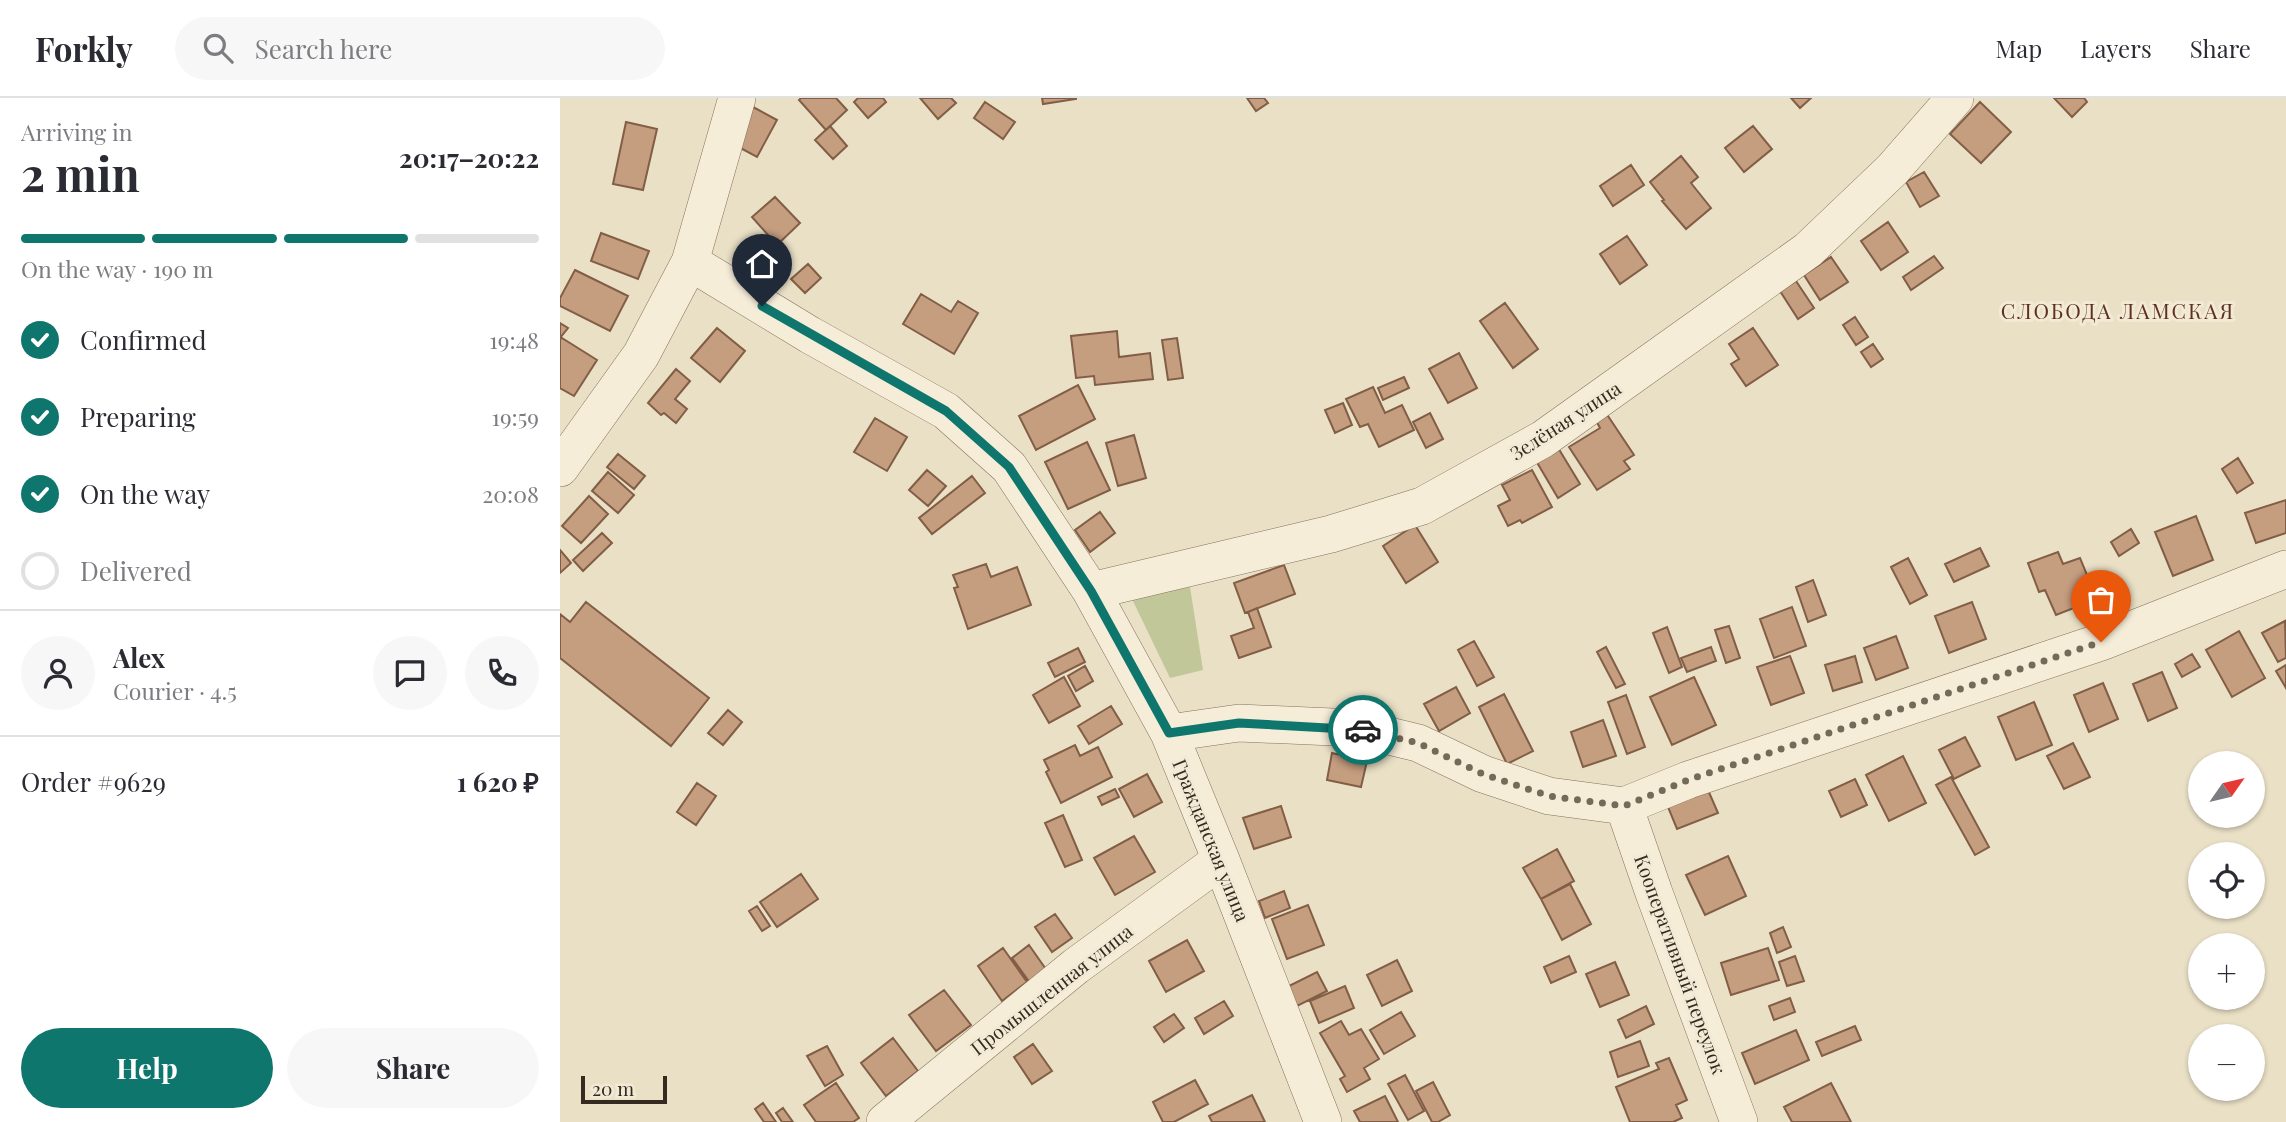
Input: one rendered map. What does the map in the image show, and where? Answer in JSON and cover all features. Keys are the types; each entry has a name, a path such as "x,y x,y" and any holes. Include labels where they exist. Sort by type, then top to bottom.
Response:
{"street":[{"path":"560,468 641,355 690,262 737,98"},
{"name":"Зелёная улица","path":"1091,591 1331,534 1422,506 1543,439 1808,250 1892,170 1955,98"},
{"name":"Гражданская улица","path":"690,262 810,335 946,411 1009,467 1091,591 1169,733 1323,1122"},
{"path":"1169,733 1239,723 1356,728 1418,743 1483,774 1549,796 1624,806 1688,780 2101,642 2286,569"},
{"name":"Кооперативный переулок","path":"1624,806 1739,1122"},
{"name":"Промышленная улица","path":"885,1122 1076,967 1221,860"}],"green space":[{"path":"1190,587 1203,670 1170,678 1132,599"}],"building":[{"path":"836,98 847,110 826,130 799,100"},
{"path":"858,98 883,98 886,102 868,118 854,102"},
{"path":"920,98 951,98 956,103 938,119"},
{"path":"1042,98 1076,98 1076,99 1043,104"},
{"path":"1247,98 1264,98 1268,103 1256,111"},
{"path":"1791,98 1811,98 1800,108"},
{"path":"2054,98 2084,98 2087,102 2072,117"},
{"path":"985,102 1015,122 1003,139 974,118"},
{"path":"1980,102 2011,132 1981,163 1950,134"},
{"path":"753,107 777,120 757,157 733,144"},
{"path":"626,122 657,129 643,190 613,184"},
{"path":"830,126 847,146 833,159 815,140"},
{"path":"1753,126 1772,149 1744,172 1725,148"},
{"path":"1681,156 1698,177 1691,183 1711,208 1686,229 1650,182"},
{"path":"1631,165 1644,185 1613,206 1600,186"},
{"path":"1924,172 1939,196 1920,207 1906,182"},
{"path":"775,197 800,223 777,245 752,217"},
{"path":"1888,222 1908,252 1881,270 1861,241"},
{"path":"601,233 649,251 638,279 591,261"},
{"path":"1627,236 1647,265 1620,284 1600,254"},
{"path":"1934,256 1943,268 1911,290 1903,277"},
{"path":"1831,257 1848,282 1820,300 1804,275"},
{"path":"808,264 821,278 805,293 791,279"},
{"path":"575,270 628,296 610,331 560,306 560,298"},
{"path":"1796,281 1814,308 1798,319 1780,291"},
{"path":"921,294 951,312 958,301 978,313 954,354 903,324"},
{"path":"1505,303 1538,349 1513,368 1480,321"},
{"path":"1855,317 1868,337 1856,345 1843,325"},
{"path":"560,323 568,328 560,338"},
{"path":"717,328 745,351 720,382 691,358"},
{"path":"1753,328 1778,365 1746,386 1731,364 1739,359 1729,344"},
{"path":"1117,331 1119,357 1150,353 1153,379 1095,385 1094,376 1076,378 1071,336"},
{"path":"562,338 597,360 574,396 560,388"},
{"path":"1177,338 1183,378 1168,380 1162,340"},
{"path":"1873,344 1883,359 1871,367 1861,352"},
{"path":"1459,353 1477,388 1448,403 1429,369"},
{"path":"676,369 690,381 675,399 687,409 676,423 664,413 661,415 648,403"},
{"path":"1404,377 1409,388 1383,400 1378,388"},
{"path":"1078,385 1095,419 1036,450 1019,416"},
{"path":"1373,387 1385,413 1402,405 1414,430 1379,447 1368,424 1360,427 1346,399"},
{"path":"1343,403 1352,425 1335,433 1325,410"},
{"path":"1604,410 1634,455 1624,461 1630,469 1597,490 1569,447 1600,428 1594,417"},
{"path":"1430,413 1443,439 1426,448 1413,422"},
{"path":"875,418 907,437 887,471 854,452"},
{"path":"1134,435 1146,478 1118,486 1106,443"},
{"path":"1087,442 1110,490 1068,509 1045,462"},
{"path":"1557,446 1580,484 1558,498 1535,459"},
{"path":"618,454 645,476 634,489 607,467"},
{"path":"2238,458 2253,483 2237,493 2222,469"},
{"path":"927,470 946,486 928,506 909,490"},
{"path":"1532,470 1552,507 1522,523 1520,520 1508,526 1498,506 1510,500 1502,485"},
{"path":"608,472 634,495 618,513 592,491"},
{"path":"972,476 985,493 932,534 919,518"},
{"path":"589,496 608,514 581,543 562,526"},
{"path":"2286,500 2286,533 2256,543 2245,513"},
{"path":"1100,512 1115,533 1090,552 1075,530"},
{"path":"2196,516 2213,560 2173,576 2155,532"},
{"path":"1415,525 1438,562 1406,583 1383,546"},
{"path":"2131,529 2139,543 2119,556 2111,542"},
{"path":"602,533 612,543 583,571 573,560"},
{"path":"1980,548 1989,566 1954,582 1945,564"},
{"path":"560,550 571,563 560,573"},
{"path":"2058,552 2063,564 2080,558 2097,599 2056,615 2045,590 2039,592 2028,563"},
{"path":"1908,558 1927,595 1910,604 1891,567"},
{"path":"986,564 991,577 1017,567 1031,605 968,629 954,588 958,587 953,575"},
{"path":"1284,565 1295,594 1245,613 1234,583"},
{"path":"1813,580 1826,615 1808,622 1796,587"},
{"path":"586,602 709,698 671,746 560,658 560,614 570,622"},
{"path":"1972,602 1986,639 1949,653 1935,616"},
{"path":"1792,607 1806,646 1774,658 1760,619"},
{"path":"1257,608 1271,647 1239,658 1231,636 1254,628 1248,612"},
{"path":"2285,621 2286,658 2278,662 2262,633"},
{"path":"1729,626 1740,658 1726,663 1715,630"},
{"path":"1667,627 1682,667 1669,673 1653,633"},
{"path":"2239,631 2265,678 2232,697 2206,650"},
{"path":"1896,636 1908,668 1876,680 1864,648"},
{"path":"1474,641 1494,677 1477,686 1458,650"},
{"path":"1606,647 1625,684 1616,688 1597,652"},
{"path":"1711,647 1716,661 1687,672 1681,658"},
{"path":"1078,648 1085,662 1055,677 1048,663"},
{"path":"2192,654 2200,667 2182,677 2175,664"},
{"path":"1790,656 1804,693 1771,705 1757,667"},
{"path":"1855,656 1862,682 1833,691 1825,665"},
{"path":"2286,665 2286,688 2276,671"},
{"path":"1085,666 1093,681 1076,691 1068,676"},
{"path":"2162,672 2177,708 2148,721 2133,684"},
{"path":"1064,677 1080,706 1049,723 1033,695"},
{"path":"1694,677 1716,725 1672,745 1650,697"},
{"path":"2103,683 2118,719 2089,732 2074,695"},
{"path":"1456,687 1470,713 1439,731 1424,704"},
{"path":"1504,694 1533,751 1507,764 1479,707"},
{"path":"1626,695 1645,747 1627,754 1608,702"},
{"path":"2034,702 2052,745 2016,760 1998,717"},
{"path":"1111,706 1122,724 1089,744 1078,726"},
{"path":"728,710 742,722 723,745 708,733"},
{"path":"1603,720 1616,756 1583,767 1571,732"},
{"path":"1965,737 1980,766 1954,779 1939,750"},
{"path":"2073,743 2090,777 2064,789 2047,756"},
{"path":"1075,745 1080,756 1098,747 1112,777 1061,803 1046,772 1049,770 1044,760"},
{"path":"1332,753 1367,761 1361,787 1327,780"},
{"path":"1903,756 1926,803 1889,821 1866,775"},
{"path":"1147,774 1162,802 1134,817 1119,789"},
{"path":"1951,777 1989,847 1975,855 1936,785"},
{"path":"1855,779 1867,805 1841,817 1829,791"},
{"path":"697,783 716,796 696,825 677,812"},
{"path":"1115,789 1119,797 1102,805 1098,797"},
{"path":"1708,790 1718,813 1677,829 1668,807"},
{"path":"1281,806 1291,837 1254,849 1243,818"},
{"path":"1063,815 1082,860 1065,867 1045,823"},
{"path":"1134,836 1155,872 1115,895 1094,858"},
{"path":"1557,849 1574,881 1541,899 1523,868"},
{"path":"1728,856 1746,896 1705,915 1686,875"},
{"path":"801,874 818,899 777,927 760,902"},
{"path":"1570,884 1591,924 1562,940 1541,899"},
{"path":"1284,891 1290,908 1265,918 1259,901"},
{"path":"1308,905 1324,945 1287,959 1272,919"},
{"path":"757,906 770,926 762,931 749,911"},
{"path":"1055,914 1072,938 1052,952 1035,927"},
{"path":"1783,927 1791,947 1777,953 1770,933"},
{"path":"1187,940 1204,971 1166,992 1149,961"},
{"path":"1029,945 1050,975 1033,987 1012,958"},
{"path":"1003,948 1027,982 1002,1001 978,966"},
{"path":"1768,948 1779,980 1731,995 1721,963"},
{"path":"1569,956 1576,972 1551,983 1544,967"},
{"path":"1795,956 1804,981 1787,986 1779,962"},
{"path":"1397,960 1412,991 1382,1006 1367,975"},
{"path":"1615,962 1629,995 1600,1007 1586,974"},
{"path":"1317,972 1327,991 1297,1006 1287,987"},
{"path":"1345,986 1354,1008 1319,1023 1310,1001"},
{"path":"944,990 971,1025 936,1051 909,1015"},
{"path":"1790,998 1795,1012 1774,1020 1769,1006"},
{"path":"1224,1001 1233,1016 1204,1034 1195,1018"},
{"path":"1646,1006 1654,1024 1626,1038 1618,1020"},
{"path":"1401,1012 1415,1036 1384,1054 1370,1030"},
{"path":"1174,1014 1184,1028 1164,1042 1154,1027"},
{"path":"1341,1021 1349,1035 1361,1029 1379,1059 1364,1068 1370,1079 1347,1092 1340,1079 1345,1076 1320,1033"},
{"path":"1855,1026 1861,1040 1822,1056 1816,1042"},
{"path":"1796,1030 1809,1060 1755,1084 1742,1053"},
{"path":"893,1038 918,1071 886,1096 861,1063"},
{"path":"1640,1041 1649,1066 1618,1077 1610,1052"},
{"path":"1033,1044 1052,1071 1032,1084 1014,1057"},
{"path":"827,1046 843,1075 825,1086 807,1056"},
{"path":"1669,1058 1687,1100 1676,1105 1682,1118 1673,1122 1630,1122 1616,1087 1659,1069 1656,1063"},
{"path":"1405,1075 1424,1111 1408,1120 1388,1084"},
{"path":"1195,1080 1208,1104 1174,1122 1163,1122 1153,1102"},
{"path":"1433,1082 1450,1115 1438,1122 1432,1122 1416,1091"},
{"path":"836,1083 859,1118 853,1122 816,1122 804,1105"},
{"path":"1831,1083 1851,1122 1792,1122 1784,1107"},
{"path":"1252,1095 1265,1122 1212,1122 1209,1116"},
{"path":"1385,1096 1398,1122 1360,1122 1354,1111"},
{"path":"763,1103 776,1122 764,1122 755,1109"},
{"path":"783,1108 793,1122 782,1122 776,1113"}],"way so far":[{"path":"1363,730 1418,743 1483,774 1549,796 1624,806 1688,780 2101,642"}],"district":[{"name":"СЛОБОДА ЛАМСКАЯ","path":"2118,310"}],"route":[{"path":"762,306 946,411 1009,467 1091,591 1169,733 1239,723 1363,730"}]}
